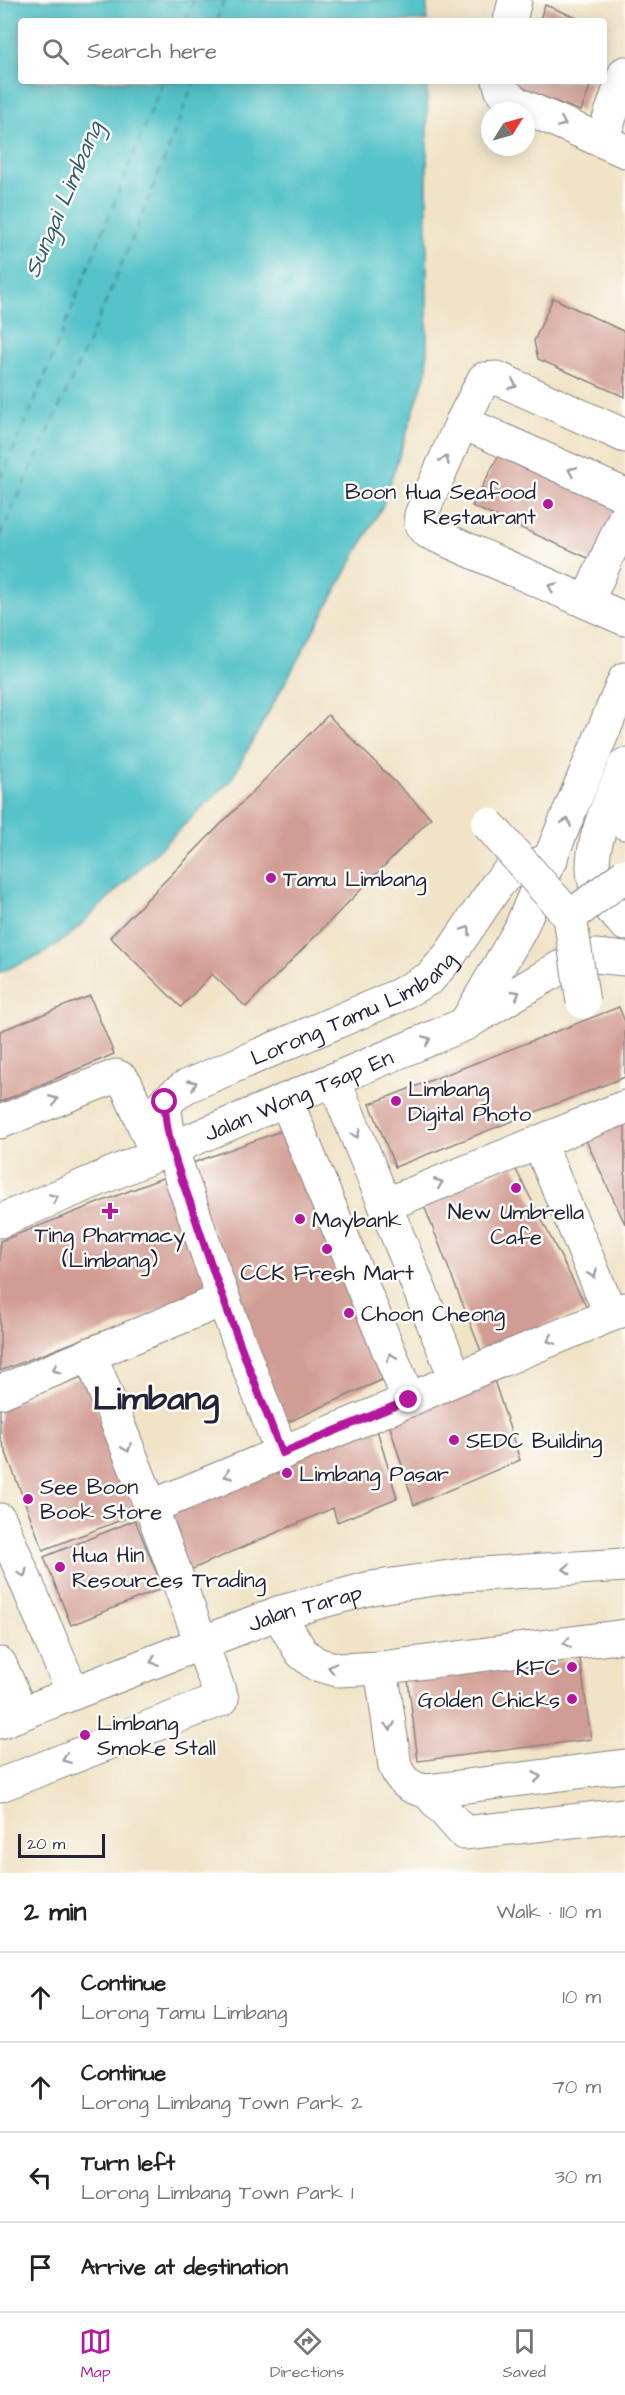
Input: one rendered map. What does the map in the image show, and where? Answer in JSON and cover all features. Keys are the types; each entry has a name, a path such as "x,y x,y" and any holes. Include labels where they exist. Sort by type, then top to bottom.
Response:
{"main road":[{"path":"511,18 515,0"},
{"path":"500,84 502,91 516,103 613,146 625,73"},
{"path":"625,436 497,378 490,377 480,384 421,515 422,528 625,619"},
{"path":"462,422 625,495"},
{"path":"587,602 625,517"},
{"path":"465,1024 520,930 625,679"},
{"path":"625,765 594,845 595,882 611,909 625,924"},
{"path":"625,811 625,823"},
{"path":"488,824 570,918 583,1002"},
{"name":"Lorong Tamu Limbang","path":"164,1150 165,1102 185,1087 397,996 430,978 449,956 497,885 508,873 551,860"},
{"path":"570,918 625,875"},
{"name":"Jalan Wong Tsap En","path":"0,1221 465,1024 561,968 595,956 625,959"},
{"path":"0,1122 116,1076 122,1079 164,1150 282,1453"},
{"path":"334,1080 456,1379"},
{"path":"286,1100 409,1400"},
{"path":"385,1205 625,1107"},
{"path":"151,1507 618,1312 539,1142"},
{"path":"0,1392 222,1300"},
{"path":"0,1785 222,1699 151,1507 90,1354"},
{"path":"0,1520 73,1693"},
{"name":"Jalan Tarap","path":"10,1718 278,1613 371,1588 463,1575 625,1565"},
{"path":"278,1613 301,1652 316,1664 338,1670 381,1668 625,1636"},
{"path":"0,1664 10,1718"},
{"path":"381,1668 395,1766 401,1779 412,1789 427,1791 625,1766"},
{"path":"427,1791 464,1833 625,1815"}],"water":[{"name":"Sungai Limbang","path":"0,0 427,0 427,18 18,18 18,84 427,84 427,370 383,505 231,780 71,934 43,954 0,972"}],"building":[{"path":"545,5 578,18 540,18"},
{"path":"516,84 591,84 581,111 515,86"},
{"path":"553,298 625,332 625,397 538,359 534,341"},
{"name":"Boon Hua Seafood Restaurant","path":"502,449 623,502 599,563 472,506"},
{"name":"Tamu Limbang","path":"328,715 431,818 246,1007 212,974 181,1007 110,937"},
{"path":"90,996 114,1054 0,1102 0,1031"},
{"path":"619,1007 625,1022 625,1077 395,1167 370,1104"},
{"path":"625,1116 625,1224 583,1134"},
{"path":"292,1127 386,1378 286,1423 187,1165"},
{"path":"514,1166 587,1308 481,1351 423,1203"},
{"path":"165,1177 209,1290 0,1371 0,1241"},
{"name":"SEDC Building","path":"492,1374 520,1460 414,1505 388,1420"},
{"path":"84,1376 137,1514 43,1550 0,1437 0,1408"},
{"path":"375,1423 397,1498 337,1522 333,1508 188,1571 166,1511"},
{"path":"135,1520 163,1588 71,1625 44,1557"},
{"path":"580,1659 591,1739 418,1761 408,1680"}],"ferry route":[{"path":"187,18 194,0"},
{"path":"218,18 224,0"},
{"path":"0,479 34,403 162,84"},
{"path":"0,536 102,311 193,84"}],"place":[{"name":"Boon Hua Seafood Restaurant","path":"548,504"},
{"name":"Tamu Limbang","path":"271,878"},
{"name":"Limbang Digital Photo","path":"396,1101"},
{"name":"New Umbrella Cafe","path":"516,1188"},
{"name":"Ting Pharmacy (Limbang)","path":"110,1211"},
{"name":"Maybank","path":"300,1219"},
{"name":"CCK Fresh Mart","path":"327,1249"},
{"name":"Choon Cheong","path":"349,1313"},
{"name":"SEDC Building","path":"454,1440"},
{"name":"Limbang Pasar","path":"287,1473"},
{"name":"See Boon Book Store","path":"28,1499"},
{"name":"Hua Hin Resources Trading","path":"60,1567"},
{"name":"KFC","path":"572,1667"},
{"name":"Golden Chicks","path":"572,1699"},
{"name":"Limbang Smoke Stall","path":"85,1735"}],"district":[{"name":"Limbang","path":"156,1397"}],"route":[{"path":"165,1102 165,1118 172,1148 222,1300 282,1453 409,1400"}]}
